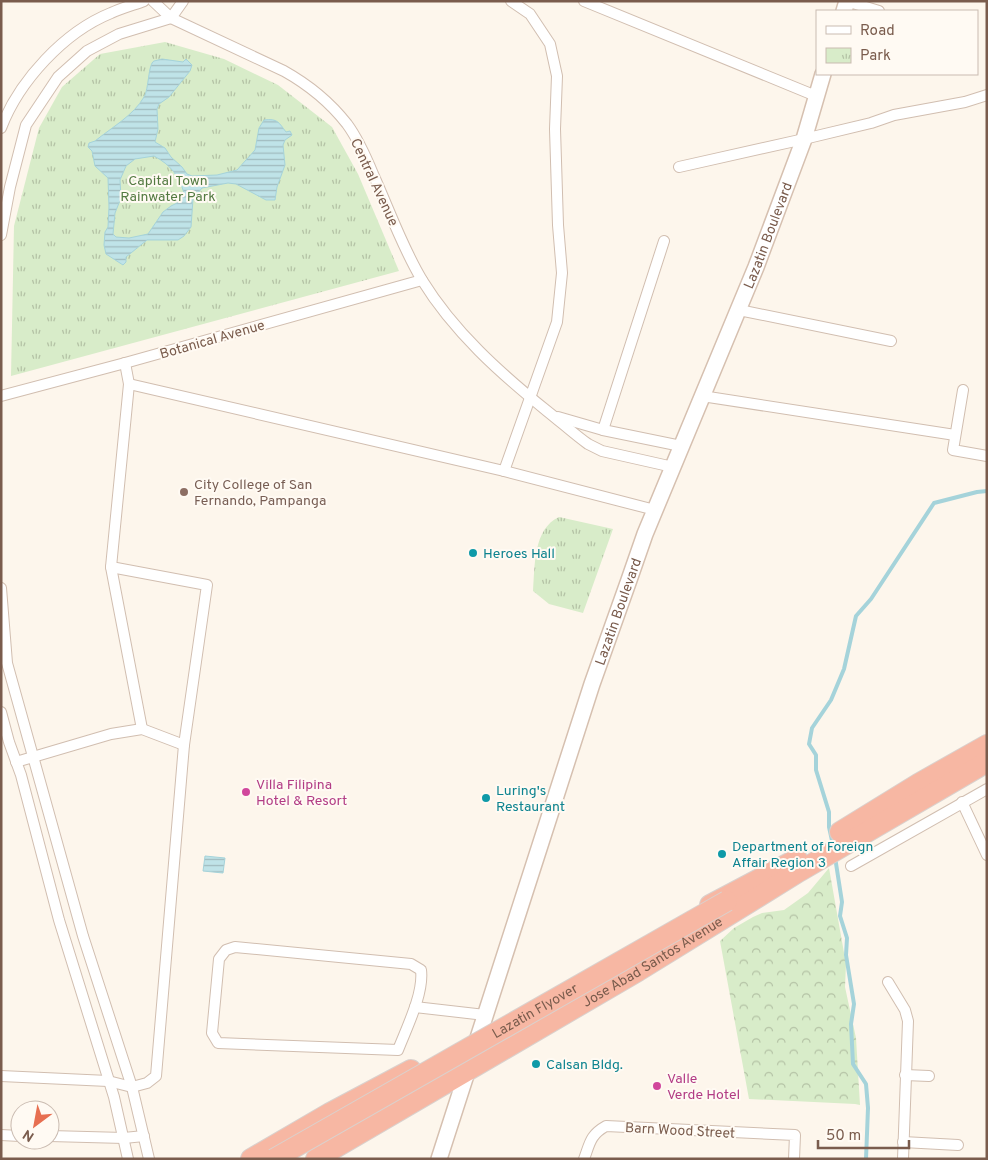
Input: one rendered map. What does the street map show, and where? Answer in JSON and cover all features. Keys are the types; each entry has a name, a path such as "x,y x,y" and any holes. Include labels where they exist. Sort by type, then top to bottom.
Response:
{"highway":[{"name":"Jose Abad Santos Avenue","path":"852,833 987,745"},
{"name":"Jose Abad Santos Avenue","path":"251,1159 330,1113 473,1041 656,933 804,860 987,762"},
{"name":"Jose Abad Santos Avenue","path":"316,1159 638,971 804,860"},
{"name":"Lazatin Flyover","path":"295,1159 804,860"},
{"name":"Lazatin Flyover","path":"274,1159 729,904"},
{"path":"473,1041 482,1049 498,1052"}],"main road":[{"name":"Lazatin Boulevard","path":"439,1159 468,1070 473,1041 485,1015 592,684 655,510 739,310 804,139 823,75"}],"street":[{"path":"1,128 21,91 39,67 61,44 110,13 144,1"},
{"name":"Central Avenue","path":"153,1 171,18 284,71 317,92 332,107 348,125 362,149 411,260 422,280 452,322 483,355 531,398 588,444 602,451 673,467"},
{"path":"1,235 12,179 26,126 58,76 87,51 119,34 171,18 183,1"},
{"path":"504,471 557,322 562,273 558,225 555,129 557,76 550,44 523,5 511,1"},
{"path":"584,1 816,96"},
{"path":"847,1 876,10"},
{"path":"679,167 871,123 894,115 964,102 987,94"},
{"path":"603,430 664,241"},
{"name":"Botanical Avenue","path":"1,396 422,280"},
{"path":"739,310 892,341"},
{"path":"125,363 129,384 111,567 142,729"},
{"path":"129,384 504,471 655,510"},
{"path":"963,390 953,450 987,456"},
{"path":"702,396 955,435"},
{"name":"Central Avenue","path":"552,415 603,430 681,446"},
{"path":"1,1076 108,1081 132,1087 147,1083 156,1076 184,745 207,585 111,567"},
{"path":"1,588 7,663 84,936 132,1087 149,1159"},
{"path":"1,712 21,776 59,920 108,1081 128,1159"},
{"path":"16,762 111,734 142,729 184,745"},
{"path":"851,866 987,789"},
{"path":"962,802 987,855"},
{"path":"235,947 411,964 421,970 422,978 415,1007 398,1050 218,1043 212,1033 219,959 226,950 235,947"},
{"path":"888,982 905,1010 908,1021 902,1159"},
{"path":"415,1007 485,1015"},
{"path":"905,1075 929,1076"},
{"name":"Barn Wood Street","path":"584,1159 592,1137 606,1126 795,1135 794,1159"},
{"path":"60,1136 124,1138 144,1136"},
{"path":"903,1142 958,1145"}],"green space":[{"name":"Capital Town Rainwater Park","path":"165,42 224,59 278,85 332,127 358,174 399,271 11,376 14,226 39,128 62,87 100,54"},
{"path":"559,517 613,529 583,613 549,604 533,591 535,560 540,539 550,523"},
{"path":"829,868 846,964 845,987 856,1038 860,1105 749,1099 720,941 734,928 753,917 762,913 784,910 808,893"}],"water":[{"path":"162,59 183,62 186,59 192,65 190,71 169,97 159,104 157,109 158,129 155,142 165,148 187,174 192,176 217,175 237,170 255,150 259,128 264,120 275,121 286,132 290,131 292,135 285,140 283,145 285,165 277,187 275,200 266,200 236,184 228,183 202,188 193,199 191,227 184,236 178,240 147,240 126,257 126,262 123,265 106,254 104,245 105,232 108,227 108,178 95,166 92,151 88,147 89,143 95,141 122,121 140,104 146,93 152,63","holes":["154,156 174,172 180,181 184,193 177,203 163,212 148,234 129,238 116,237 113,234 115,213 121,198 120,180 126,166 135,159"]},
{"path":"205,856 225,858 223,873 203,871"}],"waterway":[{"path":"833,845 829,827 829,812 816,770 816,755 809,744 812,728 831,700 844,669 856,616 871,599 934,503 987,491"},
{"path":"835,857 842,902 840,916 847,938 846,955 854,1004 851,1024 853,1064 866,1084 868,1108 866,1159"}],"place":[{"name":"City College of San Fernando, Pampanga","path":"184,492"},
{"name":"Heroes Hall","path":"473,553"},
{"name":"Villa Filipina Hotel & Resort","path":"246,792"},
{"name":"Luring's Restaurant","path":"486,798"},
{"name":"Department of Foreign Affair Region 3","path":"722,854"},
{"name":"Calsan Bldg.","path":"536,1064"},
{"name":"Valle Verde Hotel","path":"657,1086"}]}
